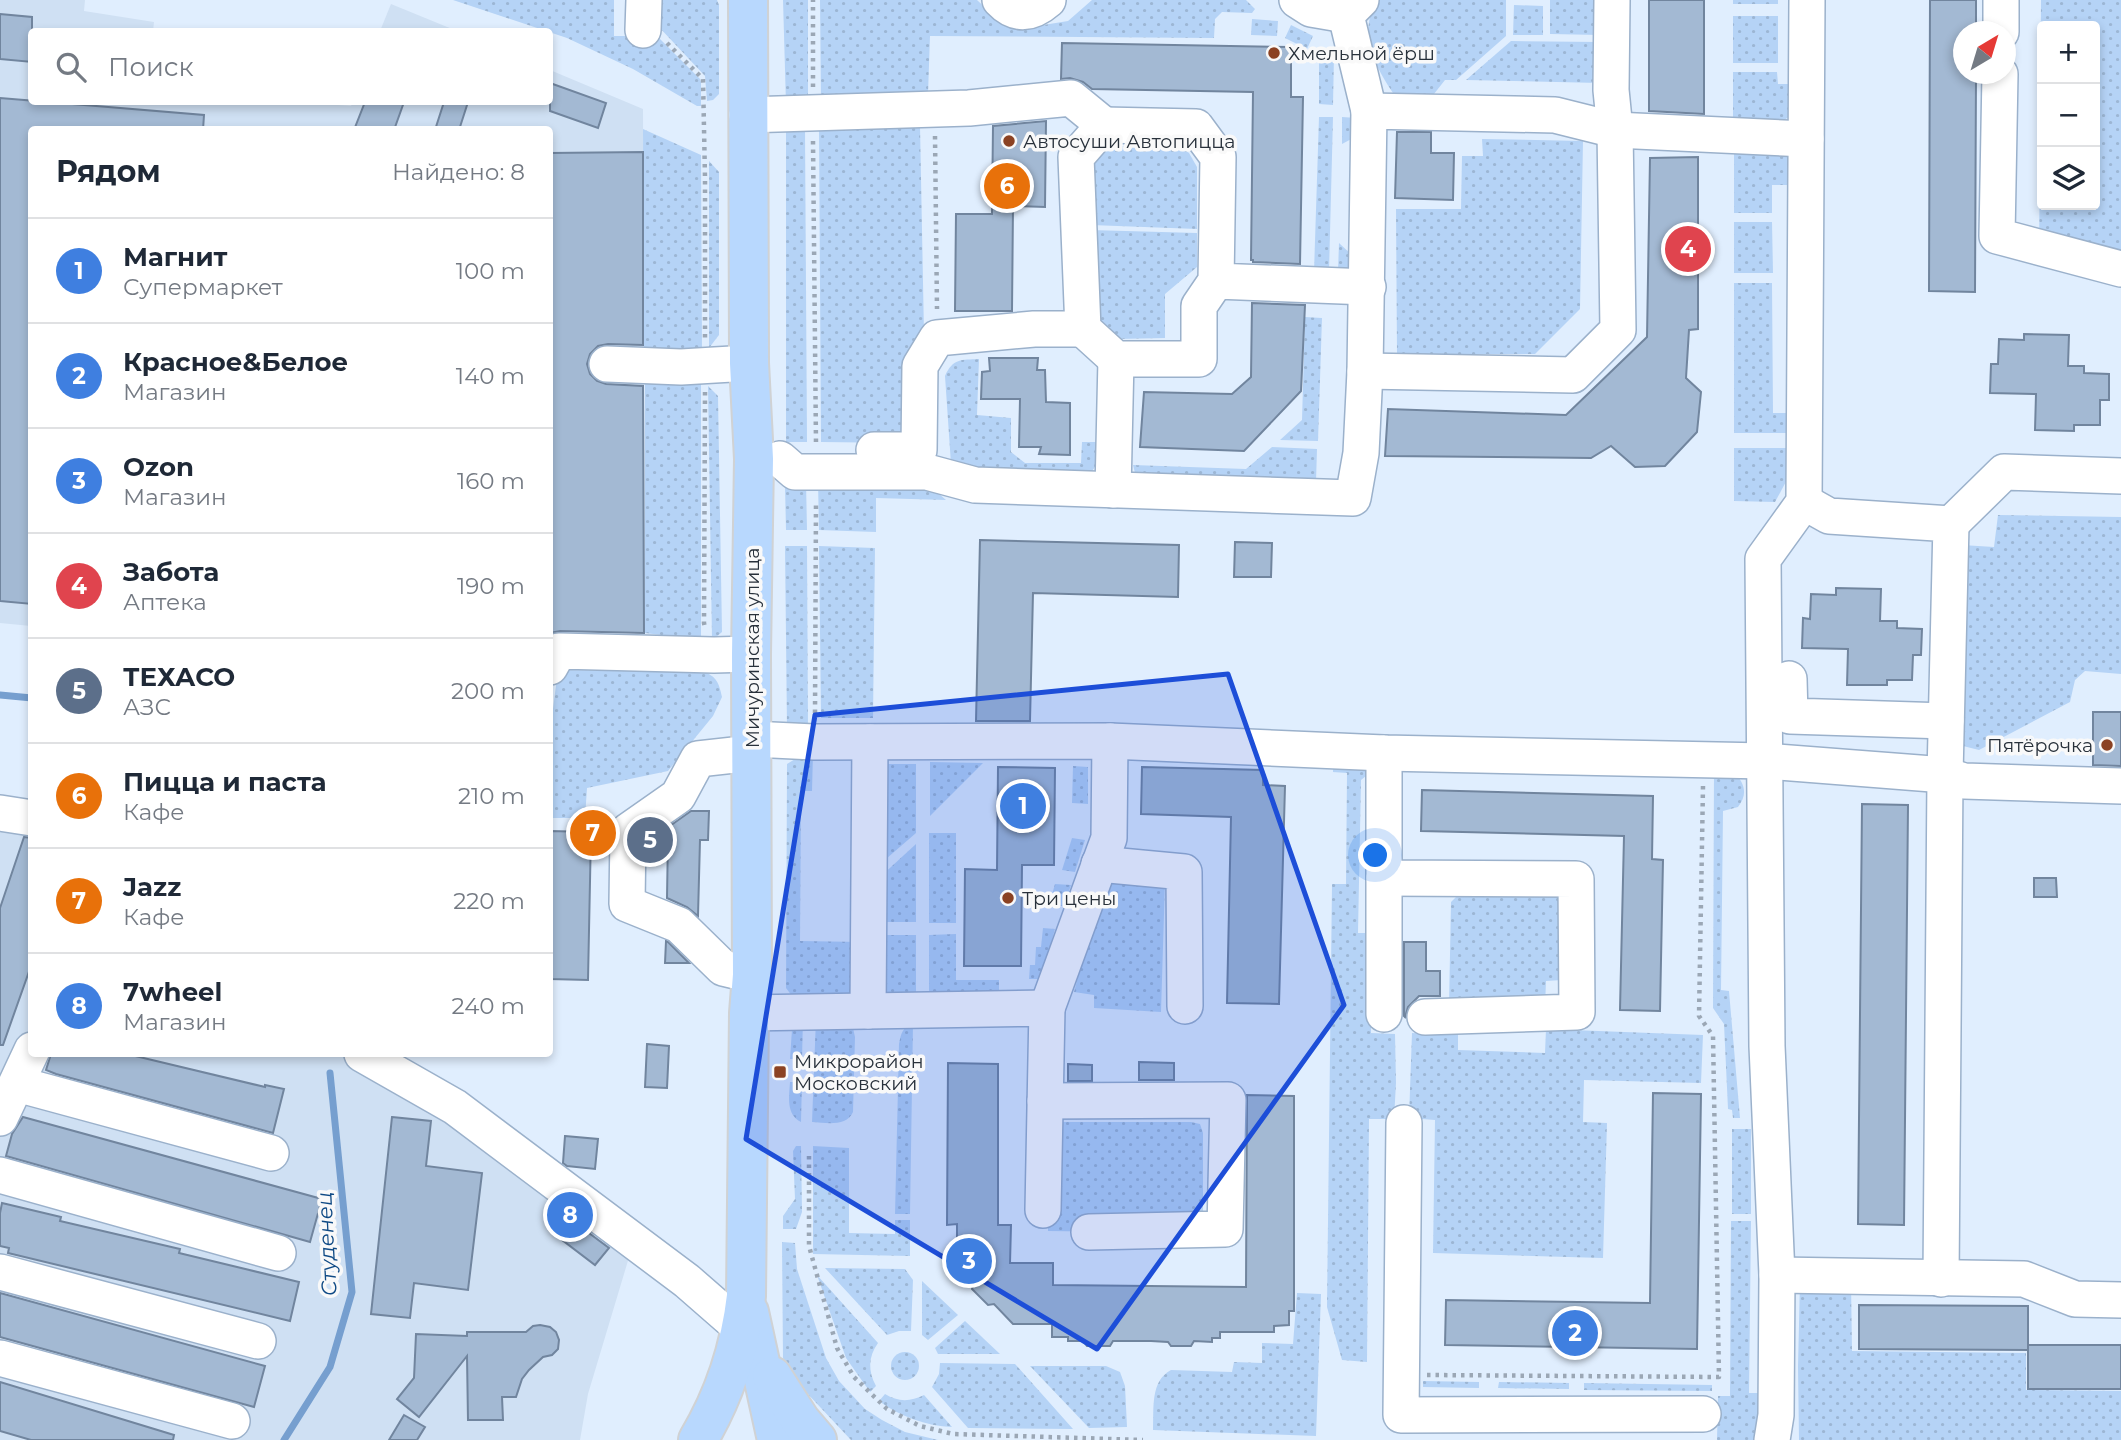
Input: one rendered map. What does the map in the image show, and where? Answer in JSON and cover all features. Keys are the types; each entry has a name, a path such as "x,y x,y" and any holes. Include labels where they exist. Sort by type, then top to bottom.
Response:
{"main road":[{"name":"Мичуринская улица","path":"748,0 748,363 767,459 732,654 752,746 749,1328 777,1440"},
{"name":"Мичуринская улица","path":"698,1440 749,1328"},
{"path":"749,1328 800,1420 817,1440"}],"lane":[{"path":"1000,0 1023,13 1038,8 1048,0"},
{"path":"767,459 792,449 816,461 927,472 975,485 1353,498 1361,453 1365,371 1369,111 1353,8 1311,9 1297,0"},
{"path":"1365,371 1573,375 1618,330 1615,130 1611,90 1612,0"},
{"path":"1772,1440 1776,1415 1777,1275 1767,1046 1763,559 1804,502 1807,0"},
{"path":"2001,0 2001,21"},
{"path":"2000,84 1997,236 2121,269"},
{"path":"747,115 969,108 1070,98 1104,125 1196,127 1218,157 1216,281 1199,306 1199,359 1116,359 1083,329 1034,329 937,338 920,366 919,450 816,461"},
{"path":"1369,111 1555,115 1615,130 1806,139"},
{"path":"1083,329 1076,157 1104,125"},
{"path":"1216,281 1367,287"},
{"path":"1113,489 1116,359"},
{"path":"607,365 681,367 748,363"},
{"path":"1941,1279 1945,775 1951,524 2004,472 2121,476"},
{"path":"1804,502 1829,516 1951,524"},
{"path":"553,662 559,651 732,654"},
{"path":"1789,678 1790,716 1946,721"},
{"path":"752,975 723,968 679,925 627,904 628,831 678,796 698,759 752,746 814,742 1110,741 1384,752 1765,761 1945,775 1964,781 2121,786"},
{"path":"1043,1210 1047,1008 1109,838 1110,741"},
{"path":"868,1011 870,742"},
{"path":"1384,752 1384,1014"},
{"path":"1099,864 1184,872 1185,1006"},
{"path":"1384,878 1576,879 1577,1012 1425,1017"},
{"path":"749,1013 1047,1008"},
{"path":"0,1118 29,1057"},
{"path":"367,1057 455,1107 749,1328"},
{"path":"17,1084 271,1153"},
{"path":"1045,1101 1228,1100 1226,1229 1089,1232"},
{"path":"1401,1415 1404,1123"},
{"path":"0,1175 278,1253"},
{"path":"0,1272 258,1341"},
{"path":"1777,1275 2024,1279 2075,1298 2121,1300"},
{"path":"0,1358 232,1421"},
{"path":"1401,1415 1703,1414"},
{"path":"1401,1415 1439,1440"}],"path":[{"path":"813,0 816,461 814,742"},
{"path":"649,23 704,79 704,623 732,654"},
{"path":"935,109 937,338"},
{"path":"1402,1375 1719,1377 1713,1035 1699,1016 1704,760"},
{"path":"809,1156 809,1246 837,1348 854,1377 887,1409 920,1426 953,1434 1143,1440"}],"highlighted area":[{"path":"1228,674 1344,1005 1097,1349 746,1139 815,715"}],"shaded area":[{"path":"0,0 85,0 84,11 154,22 153,28 28,28 28,105 553,105 553,71 643,109 645,633 553,632 553,126 28,126 28,626 0,623"},
{"path":"453,0 614,0 614,36 657,36 700,79 701,106 633,69 553,33 553,28 537,28"},
{"path":"658,0 717,0 719,94 713,100 707,101 705,76 658,26"},
{"path":"783,0 808,0 808,104 786,104"},
{"path":"820,0 977,0 995,17 1031,27 1068,21 1092,0 1246,0 1255,9 1252,13 1222,12 1215,19 1214,38 930,36 928,94 821,104"},
{"path":"1377,0 1506,0 1506,36 1456,80 1445,80 1430,99 1395,96 1371,50 1369,26"},
{"path":"1550,0 1601,0 1600,35 1550,34"},
{"path":"1733,0 1778,0 1778,4 1733,4"},
{"path":"2041,0 2121,0 2121,258 2039,259 2039,210 2100,210 2100,21 2041,21"},
{"path":"391,4 450,28 381,28"},
{"path":"1514,5 1543,6 1543,35 1513,35"},
{"path":"1733,16 1778,16 1778,63 1733,63"},
{"path":"1252,19 1278,21 1277,36 1251,35"},
{"path":"1291,25 1313,36 1307,49 1285,38"},
{"path":"1511,41 1600,42 1600,83 1466,80"},
{"path":"1319,54 1334,54 1333,105 1319,104"},
{"path":"1733,72 1777,72 1778,84 1793,84 1790,116 1780,123 1733,123"},
{"path":"1319,117 1333,117 1329,272 1314,272"},
{"path":"1342,117 1357,118 1357,136 1342,144"},
{"path":"920,126 924,334 915,350 903,359 904,443 821,442 819,128"},
{"path":"643,129 701,155 702,350 644,353"},
{"path":"805,129 807,442 786,442 786,132"},
{"path":"1482,139 1583,141 1580,309 1535,354 1397,354 1396,209 1461,209 1462,156 1483,156"},
{"path":"1107,146 1179,146 1189,153 1197,167 1197,229 1091,225 1091,161"},
{"path":"1734,149 1793,149 1792,185 1772,185 1772,213 1734,213"},
{"path":"709,161 719,172 719,335 709,348"},
{"path":"1734,222 1772,222 1773,273 1734,273"},
{"path":"1090,230 1197,233 1197,267 1165,294 1165,338 1116,339 1096,321"},
{"path":"1339,243 1353,256 1353,273 1338,272"},
{"path":"1734,283 1772,283 1773,413 1787,413 1787,433 1734,433"},
{"path":"1305,317 1322,318 1318,441 1280,440 1302,420"},
{"path":"979,359 977,415 1011,418 1011,452 1025,463 1081,463 1082,442 1098,442 1097,461 1091,472 1086,476 1001,475 951,464 945,376 955,363"},
{"path":"645,377 701,381 701,640 645,633"},
{"path":"708,386 718,396 722,632 712,639"},
{"path":"1272,447 1317,449 1316,482 1135,473 1133,465 1246,469"},
{"path":"1734,448 1787,448 1788,478 1775,502 1734,501"},
{"path":"806,481 807,530 786,530 785,485"},
{"path":"818,481 929,485 946,500 876,498 876,532 819,530"},
{"path":"1998,515 2121,517 2121,674 2085,671 2075,680 2070,702 1979,750 1955,744 1962,545 1994,547"},
{"path":"785,546 807,546 808,730 787,729"},
{"path":"819,546 875,548 873,718 821,718"},
{"path":"558,670 703,671 717,681 722,697 713,716 668,771 587,788 585,818 553,818 553,709"},
{"path":"813,754 812,791 801,791 800,941 862,942 861,995 792,996 786,988 787,764 800,756"},
{"path":"930,762 983,763 930,816"},
{"path":"1333,762 1372,762 1371,772 1361,780 1358,933 1372,933 1371,1033 1395,1034 1394,1119 1369,1119 1367,1362 1342,1360 1327,1307 1332,884 1346,884 1347,773 1333,772"},
{"path":"879,764 916,764 916,833 879,865"},
{"path":"1073,766 1088,767 1088,804 1072,803"},
{"path":"1714,769 1734,772 1744,789 1738,807 1723,811 1721,990 1729,991 1740,1118 1733,1118 1732,1110 1728,1109 1724,1024 1713,1008"},
{"path":"0,799 28,806 28,1057 398,1057 633,1244 588,1394 580,1440 0,1440"},
{"path":"929,833 956,833 956,923 929,923"},
{"path":"1072,838 1085,840 1075,872 1062,870"},
{"path":"916,844 916,922 879,922 879,878"},
{"path":"1111,880 1165,882 1161,1012 1094,1008 1094,995 1074,992 1100,895"},
{"path":"1055,884 1071,885 1064,906 1049,905"},
{"path":"1466,887 1562,892 1562,980 1546,981 1545,1007 1449,1006 1451,902"},
{"path":"1043,928 1055,929 1041,979 1029,979 1030,965 1035,965 1036,947 1041,947"},
{"path":"956,934 956,980 999,980 999,997 929,996 929,935"},
{"path":"879,935 916,935 916,996 879,995"},
{"path":"803,1018 802,1059 790,1059 792,1029"},
{"path":"816,1018 853,1028 853,1112 841,1122 812,1122"},
{"path":"913,1024 910,1214 895,1214 899,1044 904,1029"},
{"path":"1546,1029 1703,1035 1701,1083 1584,1080 1583,1122 1607,1123 1603,1258 1433,1253 1435,1120 1409,1118 1412,1033 1458,1035 1458,1050 1545,1053"},
{"path":"790,1082 802,1082 801,1122 791,1110"},
{"path":"1057,1122 1200,1124 1203,1133 1203,1226 1192,1233 1048,1231 1047,1131"},
{"path":"1732,1129 1751,1129 1751,1214 1732,1214"},
{"path":"796,1146 801,1146 802,1212 796,1229 783,1229 783,1216 795,1199 793,1151"},
{"path":"813,1146 849,1148 849,1233 895,1234 895,1220 910,1220 910,1256 813,1254"},
{"path":"1731,1221 1751,1221 1749,1393 1766,1393 1762,1430 1755,1440 1717,1440 1718,1396 1730,1396"},
{"path":"782,1242 795,1243 797,1269 826,1358 839,1381 865,1409 882,1420 905,1432 938,1440 851,1440 790,1375 783,1358"},
{"path":"825,1268 905,1269 913,1280 911,1331 887,1335"},
{"path":"817,1275 878,1343 870,1364 876,1386 870,1392 846,1358"},
{"path":"922,1281 958,1315 928,1340 922,1335"},
{"path":"1800,1281 1851,1282 1852,1351 2026,1353 2026,1390 2121,1391 2121,1440 1799,1440"},
{"path":"1297,1293 1321,1294 1316,1436 1153,1430 1156,1388 1164,1375 1171,1370 1232,1372 1234,1362 1262,1363 1262,1343 1293,1344"},
{"path":"965,1321 1000,1354 938,1354 935,1348"},
{"path":"905,1352 915,1356 919,1366 915,1376 905,1380 895,1376 891,1366 895,1356"},
{"path":"940,1363 1015,1364 1073,1429 968,1428 932,1387 939,1374"},
{"path":"1030,1366 1106,1366 1120,1372 1125,1386 1127,1427 1089,1428"},
{"path":"1423,1381 1479,1382 1479,1388 1423,1387"},
{"path":"1499,1382 1569,1383 1569,1389 1498,1388"},
{"path":"1584,1383 1712,1385 1712,1391 1584,1390"},
{"path":"885,1394 904,1400 924,1395 952,1427 923,1422 895,1411 879,1401"}],"building":[{"path":"1649,0 1704,0 1704,114 1649,111"},
{"path":"1930,0 1976,0 1976,21 1953,21 1953,84 1976,84 1975,292 1929,291"},
{"path":"0,14 32,17 32,28 28,28 28,62 0,59"},
{"path":"1062,43 1291,47 1291,97 1303,97 1300,264 1251,260 1253,92 1092,89 1083,82 1070,78 1061,79"},
{"path":"553,84 606,103 598,128 550,111 550,105 553,105"},
{"path":"0,98 28,100 28,105 84,105 204,115 203,126 28,126 28,604 0,601"},
{"path":"364,105 403,105 395,126 356,126"},
{"path":"443,105 467,105 460,126 436,126"},
{"path":"1046,121 1045,207 1013,206 1012,311 955,311 956,214 992,214 993,126"},
{"path":"1397,132 1431,132 1431,153 1454,153 1453,200 1395,198"},
{"path":"643,152 643,345 598,346 590,354 587,364 590,374 597,381 643,386 644,633 553,632 553,153"},
{"path":"1698,157 1698,329 1689,330 1686,378 1701,392 1697,432 1665,466 1635,467 1611,446 1591,458 1385,456 1388,409 1566,415 1647,337 1650,158"},
{"path":"1252,303 1305,305 1301,391 1244,451 1140,447 1144,392 1232,394 1251,377"},
{"path":"2024,334 2069,335 2068,366 2084,366 2084,373 2109,374 2109,400 2100,400 2100,425 2074,425 2074,431 2035,430 2036,394 1990,393 1991,364 1998,364 1999,339 2024,340"},
{"path":"989,358 1038,358 1037,370 1045,370 1046,402 1070,403 1070,455 1039,454 1041,447 1019,447 1020,399 981,399 982,372 990,371"},
{"path":"980,540 1179,545 1178,597 1033,593 1030,721 976,721"},
{"path":"1235,542 1272,543 1271,577 1234,577"},
{"path":"1836,588 1881,589 1880,621 1897,621 1897,628 1922,629 1921,655 1913,655 1912,680 1887,680 1887,685 1847,685 1848,649 1802,648 1803,618 1810,619 1811,594 1836,595"},
{"name":"Пятёрочка","path":"2093,712 2121,712 2121,766 2093,765"},
{"path":"998,767 1055,768 1054,865 1022,865 1021,966 964,966 965,869 997,870"},
{"path":"1142,767 1263,770 1263,785 1285,786 1279,1004 1227,1003 1231,817 1141,814"},
{"path":"1422,790 1653,796 1652,859 1663,860 1660,1011 1620,1010 1624,836 1421,831"},
{"path":"1862,804 1908,805 1904,1225 1858,1224"},
{"path":"691,811 709,811 708,840 700,840 698,916 687,907 667,898 668,836 660,836 660,833"},
{"path":"553,831 591,832 588,980 553,979"},
{"path":"24,837 28,838 28,974 3,1045 0,1045 0,908"},
{"path":"2034,878 2056,878 2057,897 2034,897"},
{"path":"666,941 668,942 689,963 665,963"},
{"path":"1404,942 1426,942 1426,971 1440,971 1440,996 1419,996 1408,1007 1405,1017 1404,1016"},
{"path":"647,1044 669,1046 667,1088 645,1087"},
{"path":"50,1057 140,1057 265,1087 284,1089 273,1133 46,1070"},
{"path":"1139,1062 1174,1063 1174,1080 1139,1080"},
{"path":"948,1063 998,1064 998,1225 1011,1225 1010,1263 1053,1263 1053,1285 1246,1287 1247,1095 1294,1096 1294,1311 1289,1311 1289,1325 1274,1326 1274,1332 1220,1332 1220,1338 1212,1338 1212,1342 1194,1341 1191,1346 1171,1346 1168,1342 1113,1341 1110,1346 1087,1346 1083,1341 1068,1341 1068,1337 1052,1337 1052,1324 1013,1324 994,1304 988,1305 972,1289 974,1283 960,1270 960,1258 957,1258 957,1224 947,1225"},
{"path":"1068,1064 1092,1065 1092,1081 1068,1081"},
{"path":"1653,1093 1701,1094 1697,1349 1445,1345 1446,1300 1650,1303"},
{"path":"23,1117 322,1199 310,1242 6,1156 12,1134"},
{"path":"392,1117 431,1121 426,1166 482,1173 468,1290 414,1283 410,1318 371,1314"},
{"path":"565,1136 598,1139 595,1169 567,1166 563,1163"},
{"path":"2,1203 61,1217 60,1221 180,1249 179,1253 299,1282 290,1321 8,1253 9,1248 0,1246"},
{"path":"562,1213 609,1248 595,1265 549,1230"},
{"path":"0,1293 265,1366 254,1407 0,1337"},
{"path":"1859,1305 2028,1306 2028,1350 1859,1349"},
{"path":"533,1326 550,1327 556,1332 558,1349 552,1355 543,1357 529,1370 522,1379 516,1397 502,1397 503,1420 468,1420 467,1356 419,1417 397,1399 414,1378 416,1334 467,1336 467,1332 526,1332"},
{"path":"2028,1345 2121,1345 2121,1389 2028,1389"},
{"path":"0,1382 174,1435 173,1440 31,1440 0,1431"},
{"path":"404,1415 425,1427 417,1440 389,1440"}],"waterway":[{"name":"Студенец","path":"0,695 28,698"},
{"name":"Студенец","path":"284,1440 330,1367 352,1292 330,1073"}],"place":[{"name":"Хмельной ёрш","path":"1274,53"},
{"name":"Автосуши Автопицца","path":"1009,141"},
{"name":"Пицца и паста","path":"1007,186"},
{"name":"Забота","path":"1688,249"},
{"name":"Пятёрочка","path":"2107,745"},
{"name":"Магнит","path":"1023,806"},
{"name":"Jazz","path":"593,833"},
{"name":"ТЕХАСО","path":"650,840"},
{"name":"Три цены","path":"1008,898"},
{"name":"Микрорайон Московский","path":"780,1072"},
{"name":"7wheel","path":"570,1215"},
{"name":"Ozon","path":"969,1261"},
{"name":"Красное&Белое","path":"1575,1333"}]}
